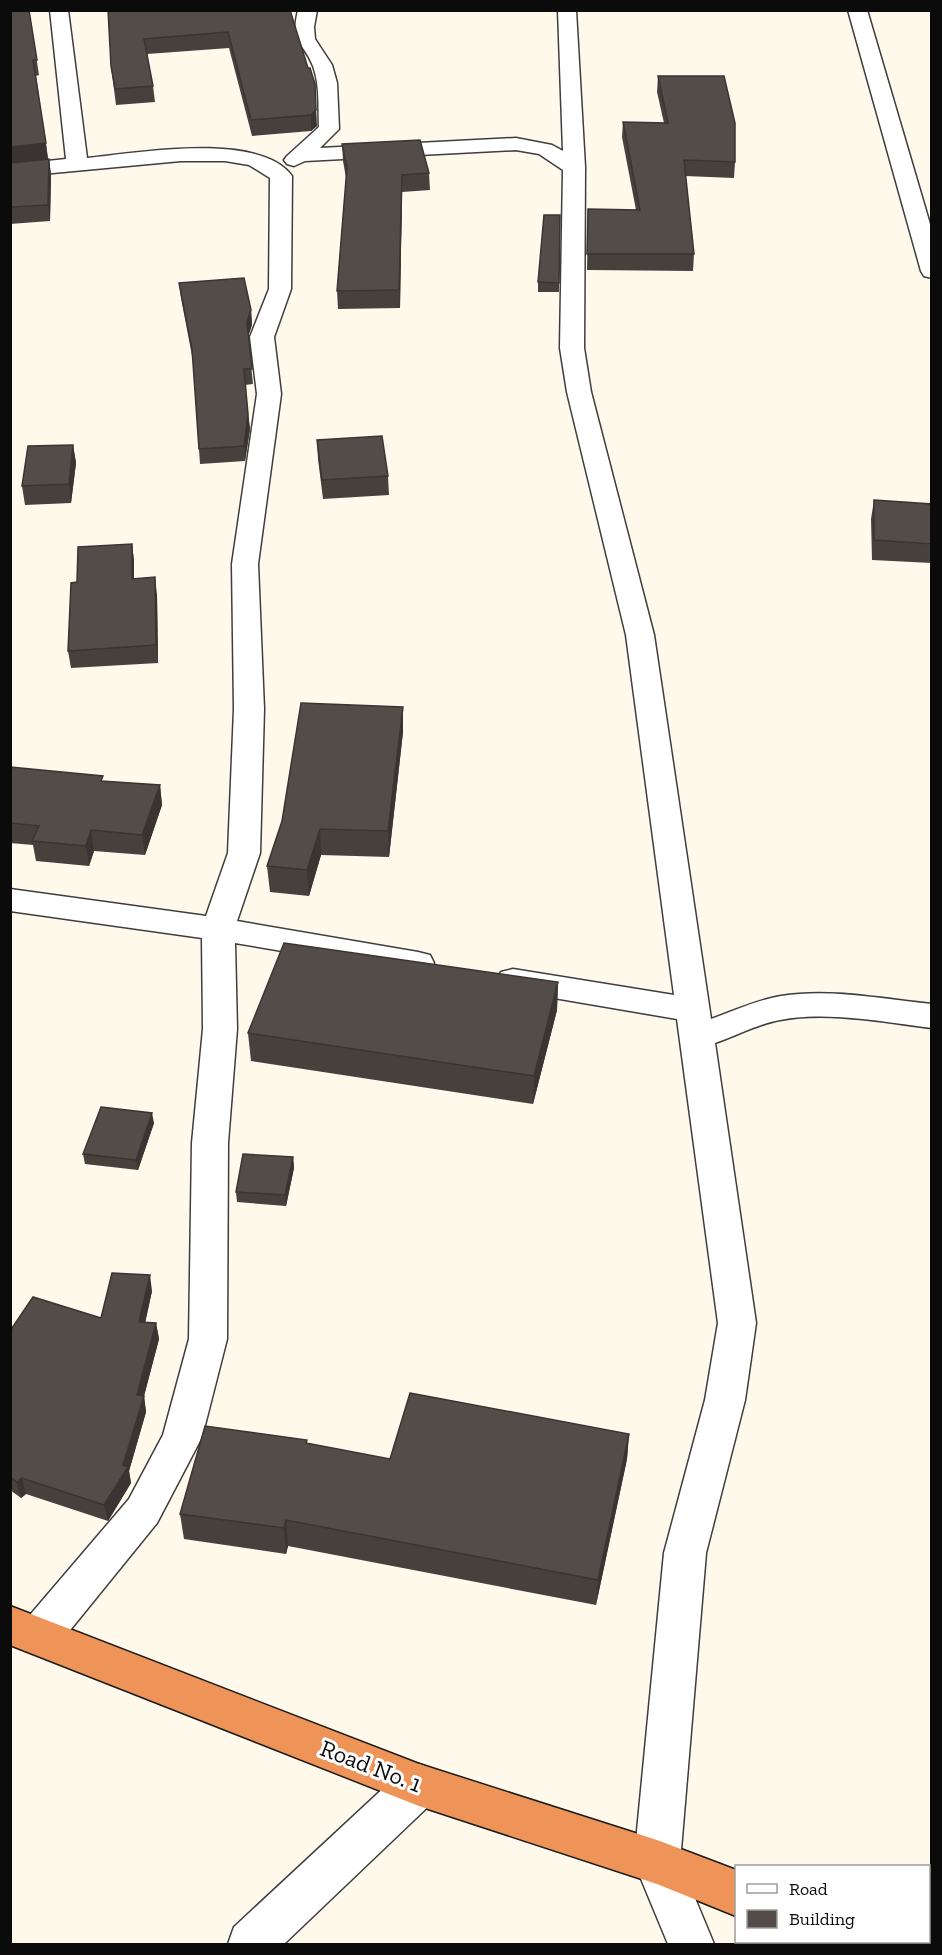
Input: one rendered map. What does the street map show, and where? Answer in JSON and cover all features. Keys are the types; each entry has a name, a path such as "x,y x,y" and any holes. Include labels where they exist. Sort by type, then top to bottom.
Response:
{"highway":[{"name":"Road No. 1","path":"25,1630 419,1785 657,1862 735,1893"}],"street":[{"path":"59,10 77,165"},
{"path":"25,1630 143,1511 182,1437 208,1339 210,1143 220,1029 218,929 244,853 249,709 245,564 269,394 262,337 280,289 290,165 320,140 329,129 322,65 305,39 304,27 308,10"},
{"path":"567,10 574,167 572,348 579,392 640,635 737,1323 726,1400 685,1553 657,1862 691,1944"},
{"path":"858,10 932,271"},
{"path":"10,171 181,155 225,155 290,165 516,144 545,149 574,167"},
{"path":"10,900 218,929 450,969"},
{"path":"484,975 695,1024 730,1025 751,1015 780,1008 820,1004 932,1016"},
{"path":"251,1944 419,1785"}],"building":[{"path":"10,10 29,10 37,60 33,60 46,143 10,147"},
{"path":"108,10 290,10 315,84 316,110 311,115 251,120 228,32 144,39 153,86 115,89 111,66"},
{"path":"658,76 724,76 735,123 735,162 684,160 694,254 587,254 588,209 640,210 623,122 668,123"},
{"path":"420,140 429,173 402,175 399,290 337,291 347,167 342,144"},
{"path":"49,159 48,205 10,207 10,163"},
{"path":"544,215 560,215 559,283 538,282"},
{"path":"244,278 251,310 247,322 252,369 244,369 248,414 244,446 199,449 192,349 179,283"},
{"path":"382,436 388,476 322,480 317,440"},
{"path":"73,445 69,484 22,486 28,446"},
{"path":"874,500 932,504 932,544 874,540"},
{"path":"132,544 132,579 155,577 156,645 68,651 71,583 77,582 78,547"},
{"path":"301,703 403,707 388,831 320,829 307,870 267,866 282,821"},
{"path":"10,767 103,776 101,781 160,785 142,835 91,830 86,846 32,841 39,826 10,823"},
{"path":"284,943 558,982 534,1076 248,1033"},
{"path":"101,1107 152,1113 136,1160 83,1154"},
{"path":"243,1154 293,1157 285,1195 236,1192"},
{"path":"112,1273 150,1275 139,1322 156,1323 137,1395 144,1396 123,1465 128,1467 104,1505 22,1478 17,1482 10,1477 10,1331 33,1297 101,1318"},
{"path":"410,1393 629,1434 598,1580 286,1520 284,1528 180,1514 205,1426 307,1440 306,1443 390,1459"}]}
